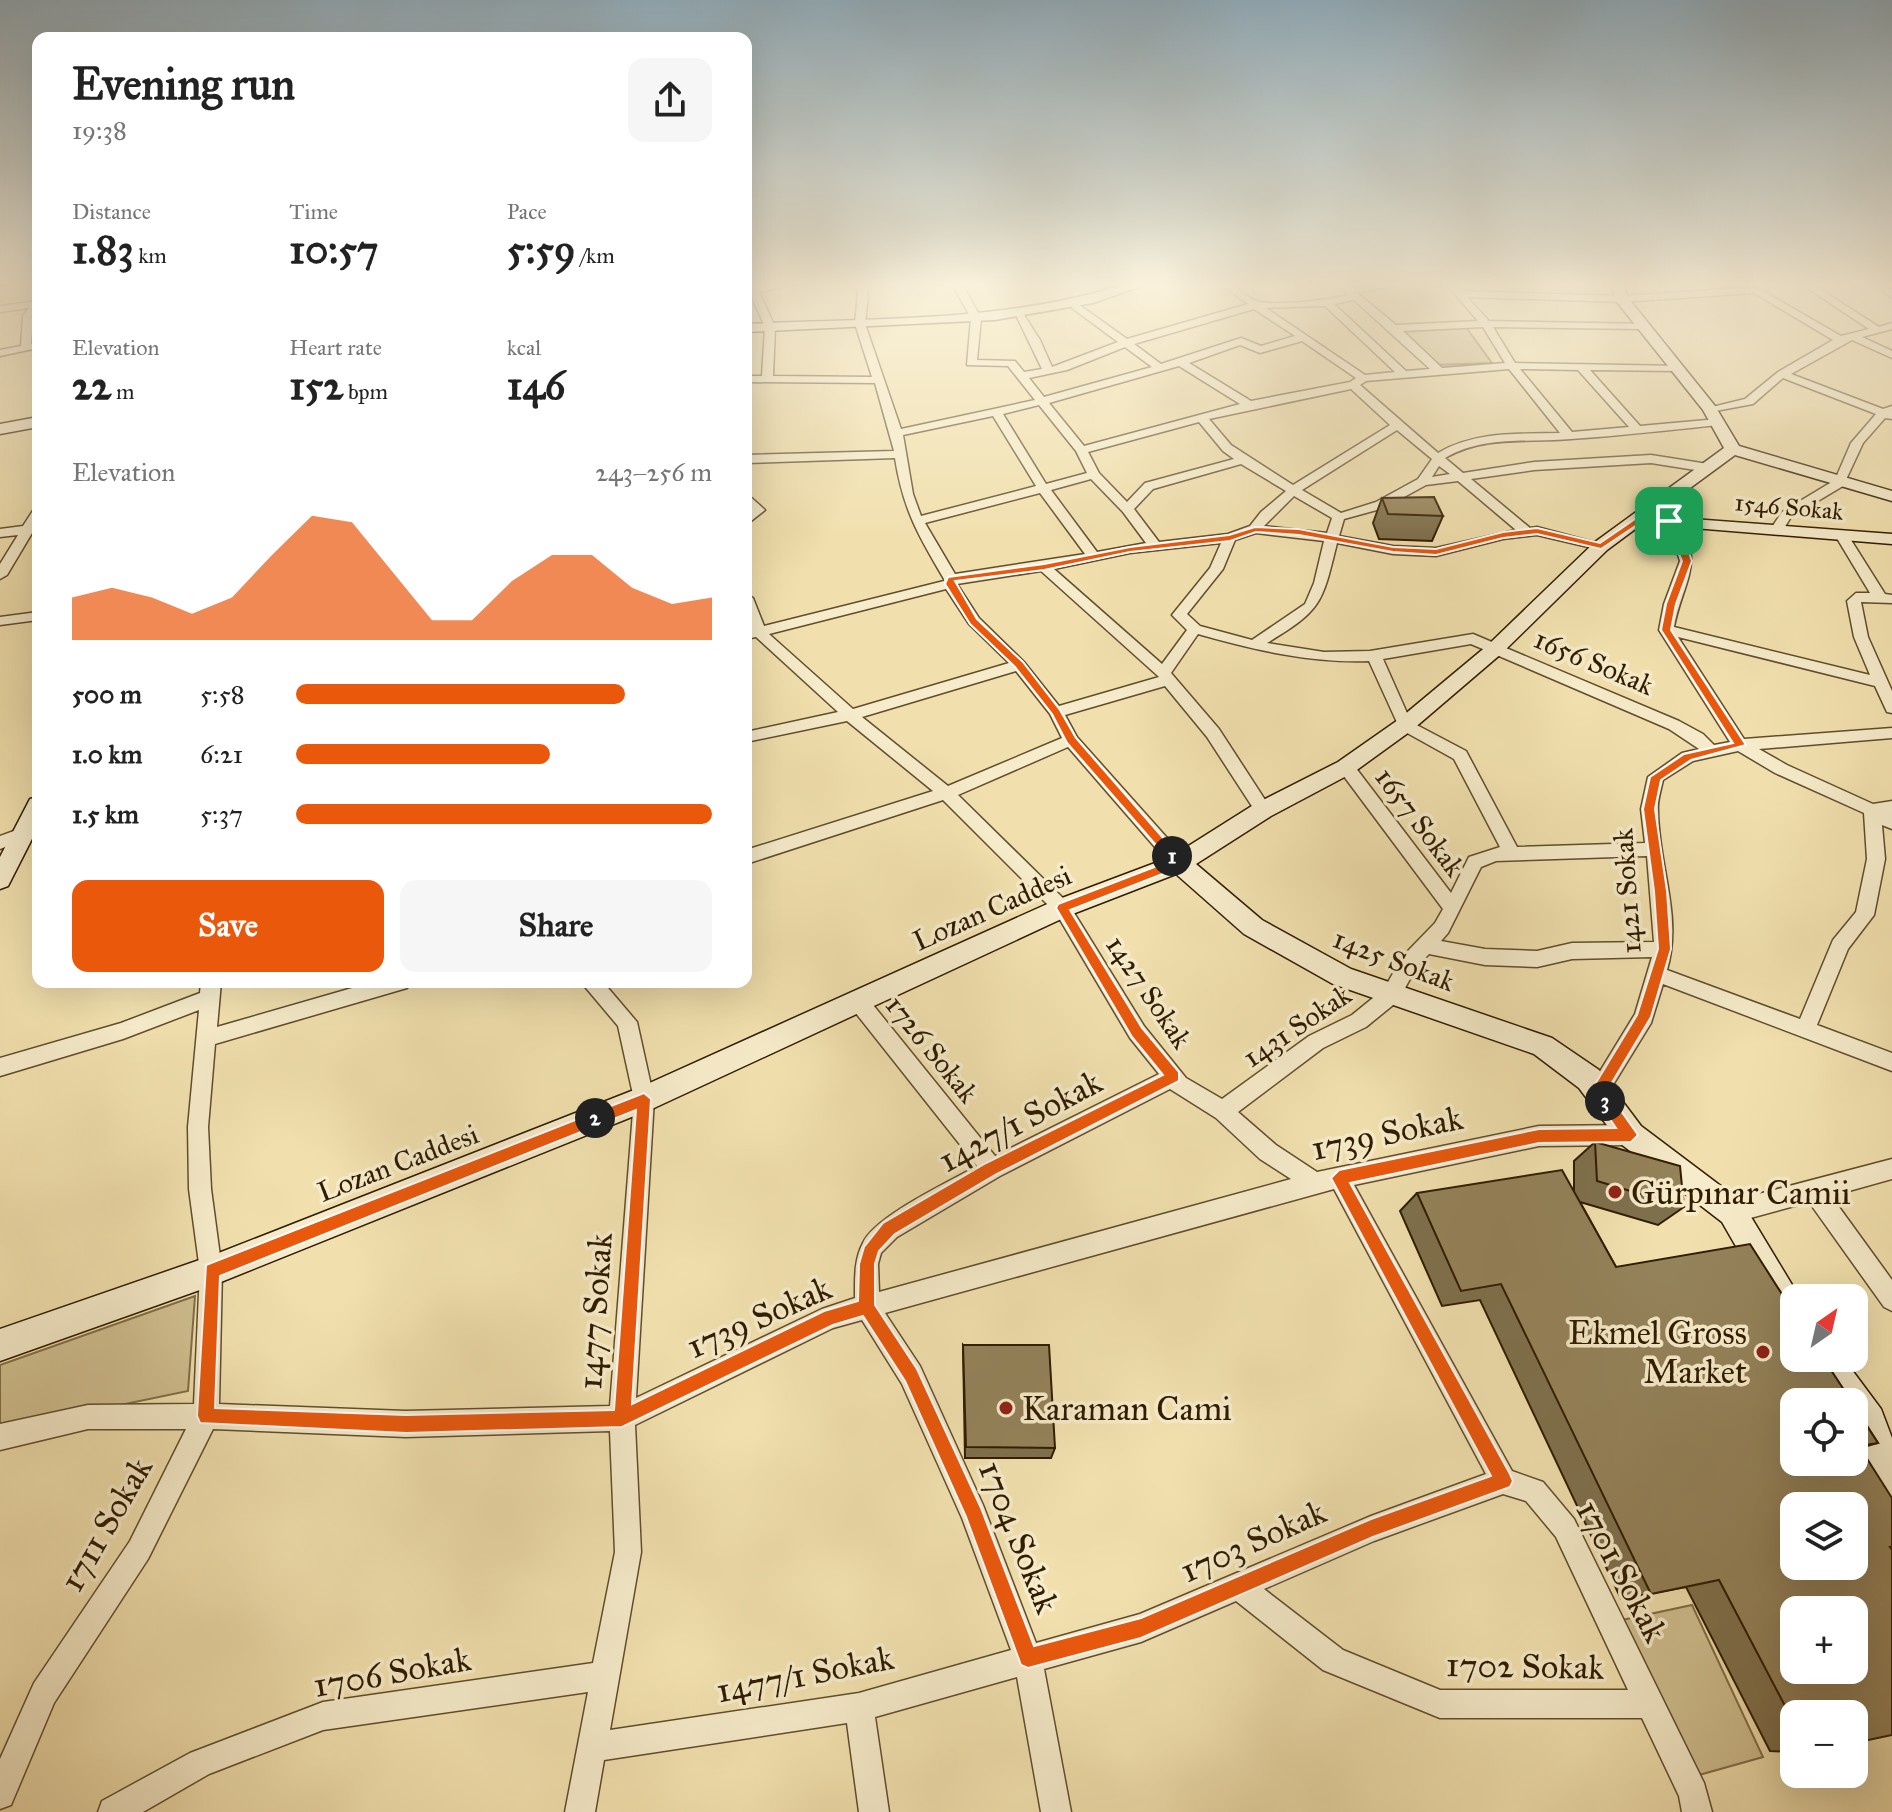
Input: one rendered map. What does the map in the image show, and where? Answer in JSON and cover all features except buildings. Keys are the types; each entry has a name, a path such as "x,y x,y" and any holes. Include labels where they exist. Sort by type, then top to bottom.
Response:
{"main road":[{"path":"1677,369 1714,416 1733,449 1892,496"},
{"path":"2,432 32,421"},
{"name":"Lozan Caddesi","path":"0,1345 211,1271 644,1099 1062,908 1179,863 1263,810 1346,767 1405,725 1495,649 1601,546 1733,449"},
{"name":"1546 Sokak","path":"1635,522 1669,521 1892,539"},
{"path":"0,880 11,838 32,812"},
{"name":"1425 Sokak","path":"1179,863 1253,927 1342,977 1543,1046 1589,1079 1631,1135 1732,1212"},
{"path":"1732,1212 1780,1293"},
{"path":"1836,1372 1880,1419 1892,1484"}],"street":[{"path":"767,378 768,369"},
{"path":"874,369 897,433 899,454 917,521 974,621 1019,665 1056,712 1071,740 1179,863"},
{"path":"1016,369 1081,450 1094,475 1127,509 1155,546"},
{"path":"1023,376 1055,369"},
{"path":"897,433 997,413 1161,369"},
{"path":"1191,369 1249,405"},
{"path":"1342,369 1358,382 1396,426 1464,476 1527,532"},
{"path":"1397,369 1403,374"},
{"path":"1435,369 1439,372"},
{"path":"1081,450 1249,405 1358,382 1403,374 1481,369"},
{"path":"1514,369 1569,436"},
{"path":"1582,369 1637,429"},
{"path":"1423,482 1439,457 1461,444 1484,439 1569,436 1637,429 1714,416 1749,402 1791,369"},
{"path":"1776,530 1779,519 1792,509 1816,499 1842,481 1856,445 1889,413 1782,374"},
{"path":"752,382 767,378 877,380"},
{"path":"997,413 1043,488 1094,557"},
{"path":"1202,418 1227,448 1243,460 1339,517 1380,505 1423,482 1534,466 1651,459 1708,468"},
{"path":"1255,529 1263,514 1294,491 1396,426"},
{"path":"752,459 899,454"},
{"path":"1127,509 1149,486 1243,460"},
{"path":"917,521 1094,475"},
{"path":"1253,646 1307,610 1314,601 1330,537 1339,517"},
{"path":"0,575 32,521"},
{"path":"1669,521 1677,531 1687,561 1671,604 1666,630 1740,745 1781,769 1872,810 1892,823"},
{"path":"753,634 950,581 1155,546 1230,538 1255,529 1330,537 1393,550 1436,552 1503,535 1537,531 1601,546"},
{"path":"0,533 26,530"},
{"path":"1841,535 1886,597"},
{"path":"1056,712 1165,676 1195,629 1179,615 1216,569 1230,538"},
{"path":"1044,567 1165,676 1213,733 1263,810"},
{"path":"1886,597 1861,596 1854,601 1858,626 1892,708"},
{"path":"0,621 32,617"},
{"name":"1656 Sokak","path":"1195,629 1253,646 1314,658 1374,656 1449,639 1473,639 1674,725 1697,738 1711,752"},
{"path":"1666,630 1879,682"},
{"name":"1427 Sokak","path":"753,634 946,793 1062,908 1137,1032 1179,1084 1223,1111 1268,1152 1327,1180"},
{"path":"1374,656 1405,725 1460,755 1512,854"},
{"path":"752,736 850,715 1019,665"},
{"name":"1421 Sokak","path":"1598,1091 1644,1017 1664,949 1649,809 1656,777 1688,757 1740,745 1892,733"},
{"path":"752,855 946,793 1071,740"},
{"name":"1657 Sokak","path":"1346,767 1452,908"},
{"path":"1872,810 1892,807"},
{"path":"1806,1028 1840,945 1865,915 1876,859 1872,810"},
{"name":"1657 Sokak","path":"1428,946 1442,928 1475,862 1495,854 1655,849"},
{"path":"1428,946 1485,957 1537,959 1572,951 1664,949"},
{"name":"1431 Sokak","path":"1223,1111 1316,1042 1359,1021 1391,995 1410,961 1428,946"},
{"path":"1657,974 1892,1062"},
{"path":"208,1038 379,988"},
{"name":"1477 Sokak","path":"580,1812 628,1552 622,1418 644,1099 627,1022 596,988"},
{"path":"0,1067 123,1031 210,990"},
{"name":"1711 Sokak","path":"0,1794 44,1693 139,1550 206,1416 211,1271 200,1189 198,1127 210,990"},
{"name":"1726 Sokak","path":"858,1001 992,1169"},
{"name":"1427/1 Sokak","path":"867,1307 867,1264 872,1247 889,1229 992,1169 1173,1077"},
{"name":"1739 Sokak","path":"0,1437 88,1417 206,1416 406,1424 622,1418 830,1317 1327,1180 1539,1136 1631,1135"},
{"path":"1732,1212 1892,1169"},
{"path":"1327,1180 1503,1481"},
{"path":"1813,1190 1892,1299"},
{"name":"1704 Sokak","path":"867,1307 917,1389 974,1514 1028,1658 1056,1812"},
{"name":"1703 Sokak","path":"1028,1658 1141,1628 1371,1529 1503,1481"},
{"name":"1701 Sokak","path":"1503,1481 1534,1491 1565,1528 1693,1794 1697,1812"},
{"name":"1702 Sokak","path":"1240,1587 1333,1660 1440,1704 1650,1704"},
{"name":"1477/1 Sokak","path":"593,1747 859,1707 1028,1658"},
{"name":"1706 Sokak","path":"113,1812 200,1763 323,1716 606,1675"},
{"path":"859,1707 874,1812"}],"shaded area":[{"path":"195,1296 188,1391 0,1430 0,1365"},
{"path":"1692,1605 1763,1757 1699,1775 1622,1620"}],"place":[{"name":"Gürpınar Camii","path":"1615,1192"},
{"name":"Ekmel Gross Market","path":"1763,1352"},
{"name":"Karaman Cami","path":"1006,1408"}],"route":[{"path":"1669,521 1635,522 1601,546 1537,531 1503,535 1436,552 1393,550 1299,532 1255,529 1230,538 1130,549 1044,567 951,579 950,584 974,621 1019,665 1056,712 1071,740 1179,863 1062,908 1137,1032 1173,1077 992,1169 889,1229 872,1247 867,1264 867,1307 830,1317 622,1418 406,1424 206,1416 211,1271 287,1238 644,1099 622,1418 726,1368 830,1317 867,1307 911,1375 974,1514 1028,1658 1141,1628 1371,1529 1503,1481 1339,1178 1539,1136 1631,1135 1598,1091 1644,1017 1664,949 1661,891 1649,809 1656,777 1688,757 1740,745 1666,630 1671,604 1687,561 1677,531 1669,521"}]}
